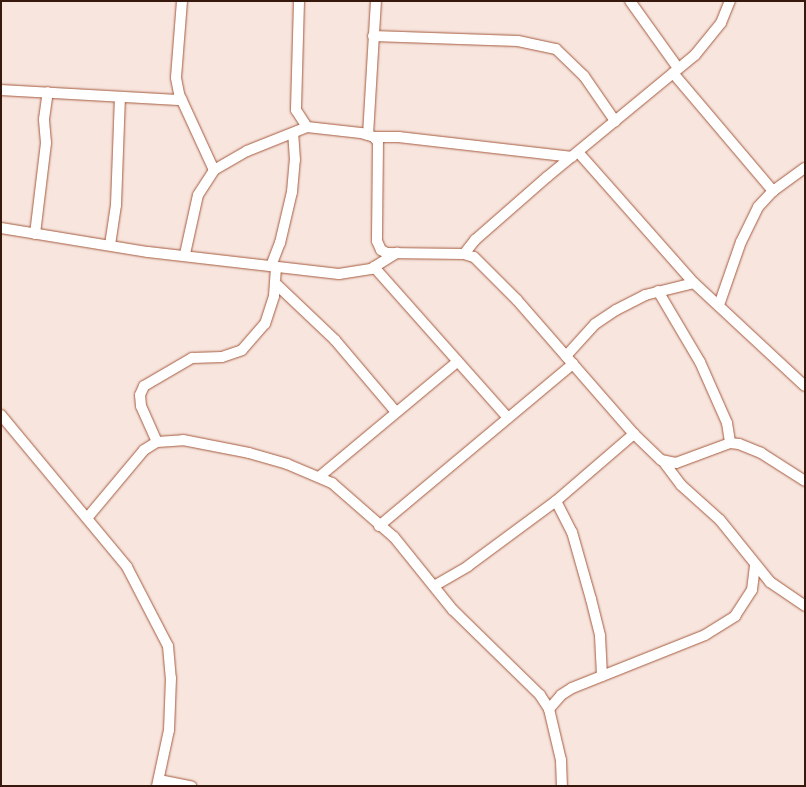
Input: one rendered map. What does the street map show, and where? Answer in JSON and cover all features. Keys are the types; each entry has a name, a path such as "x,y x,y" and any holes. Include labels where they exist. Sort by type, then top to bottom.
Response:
{"street":[{"path":"182,1 176,78 182,100 214,170"},
{"path":"299,1 295,94 300,120 307,127"},
{"path":"376,1 373,36 371,136 379,148 378,246 387,253 464,254 474,257 517,300 634,434 663,461 681,485 720,520 754,565 770,582 805,606"},
{"path":"630,1 675,70 773,190"},
{"path":"464,254 475,240 710,38 727,14 730,1"},
{"path":"373,36 518,41 556,49 568,58 584,76 615,121"},
{"path":"1,90 182,100"},
{"path":"35,234 46,143 44,119 48,92"},
{"path":"110,245 116,206 120,97"},
{"path":"185,254 198,195 214,170 238,155 307,127 371,136 575,154 694,283 805,386"},
{"path":"157,442 141,406 140,394 144,386 192,358 234,355 242,350 265,324 275,282 274,267 292,192 296,160 293,133"},
{"path":"719,305 742,242 758,206 773,190 805,168"},
{"path":"1,228 148,252 185,254 219,262 339,274 374,268 397,253"},
{"path":"374,268 507,417"},
{"path":"275,282 335,340 396,412"},
{"path":"379,526 507,417 570,360 595,324 616,310 658,291 694,283"},
{"path":"658,291 700,362 727,423 730,443"},
{"path":"319,477 457,362"},
{"path":"1,415 88,517 127,568 168,646 171,678 169,730 158,783 192,786"},
{"path":"434,586 468,566 556,501 634,434"},
{"path":"88,517 144,450 157,442 182,440 249,453 332,483 407,552 452,610 540,696 550,709 561,760 562,786"},
{"path":"663,461 676,463 730,443 761,453 805,480"},
{"path":"556,501 572,532 592,599 600,636 602,676"},
{"path":"550,709 572,688 705,635 735,616 752,590 754,565"}]}
